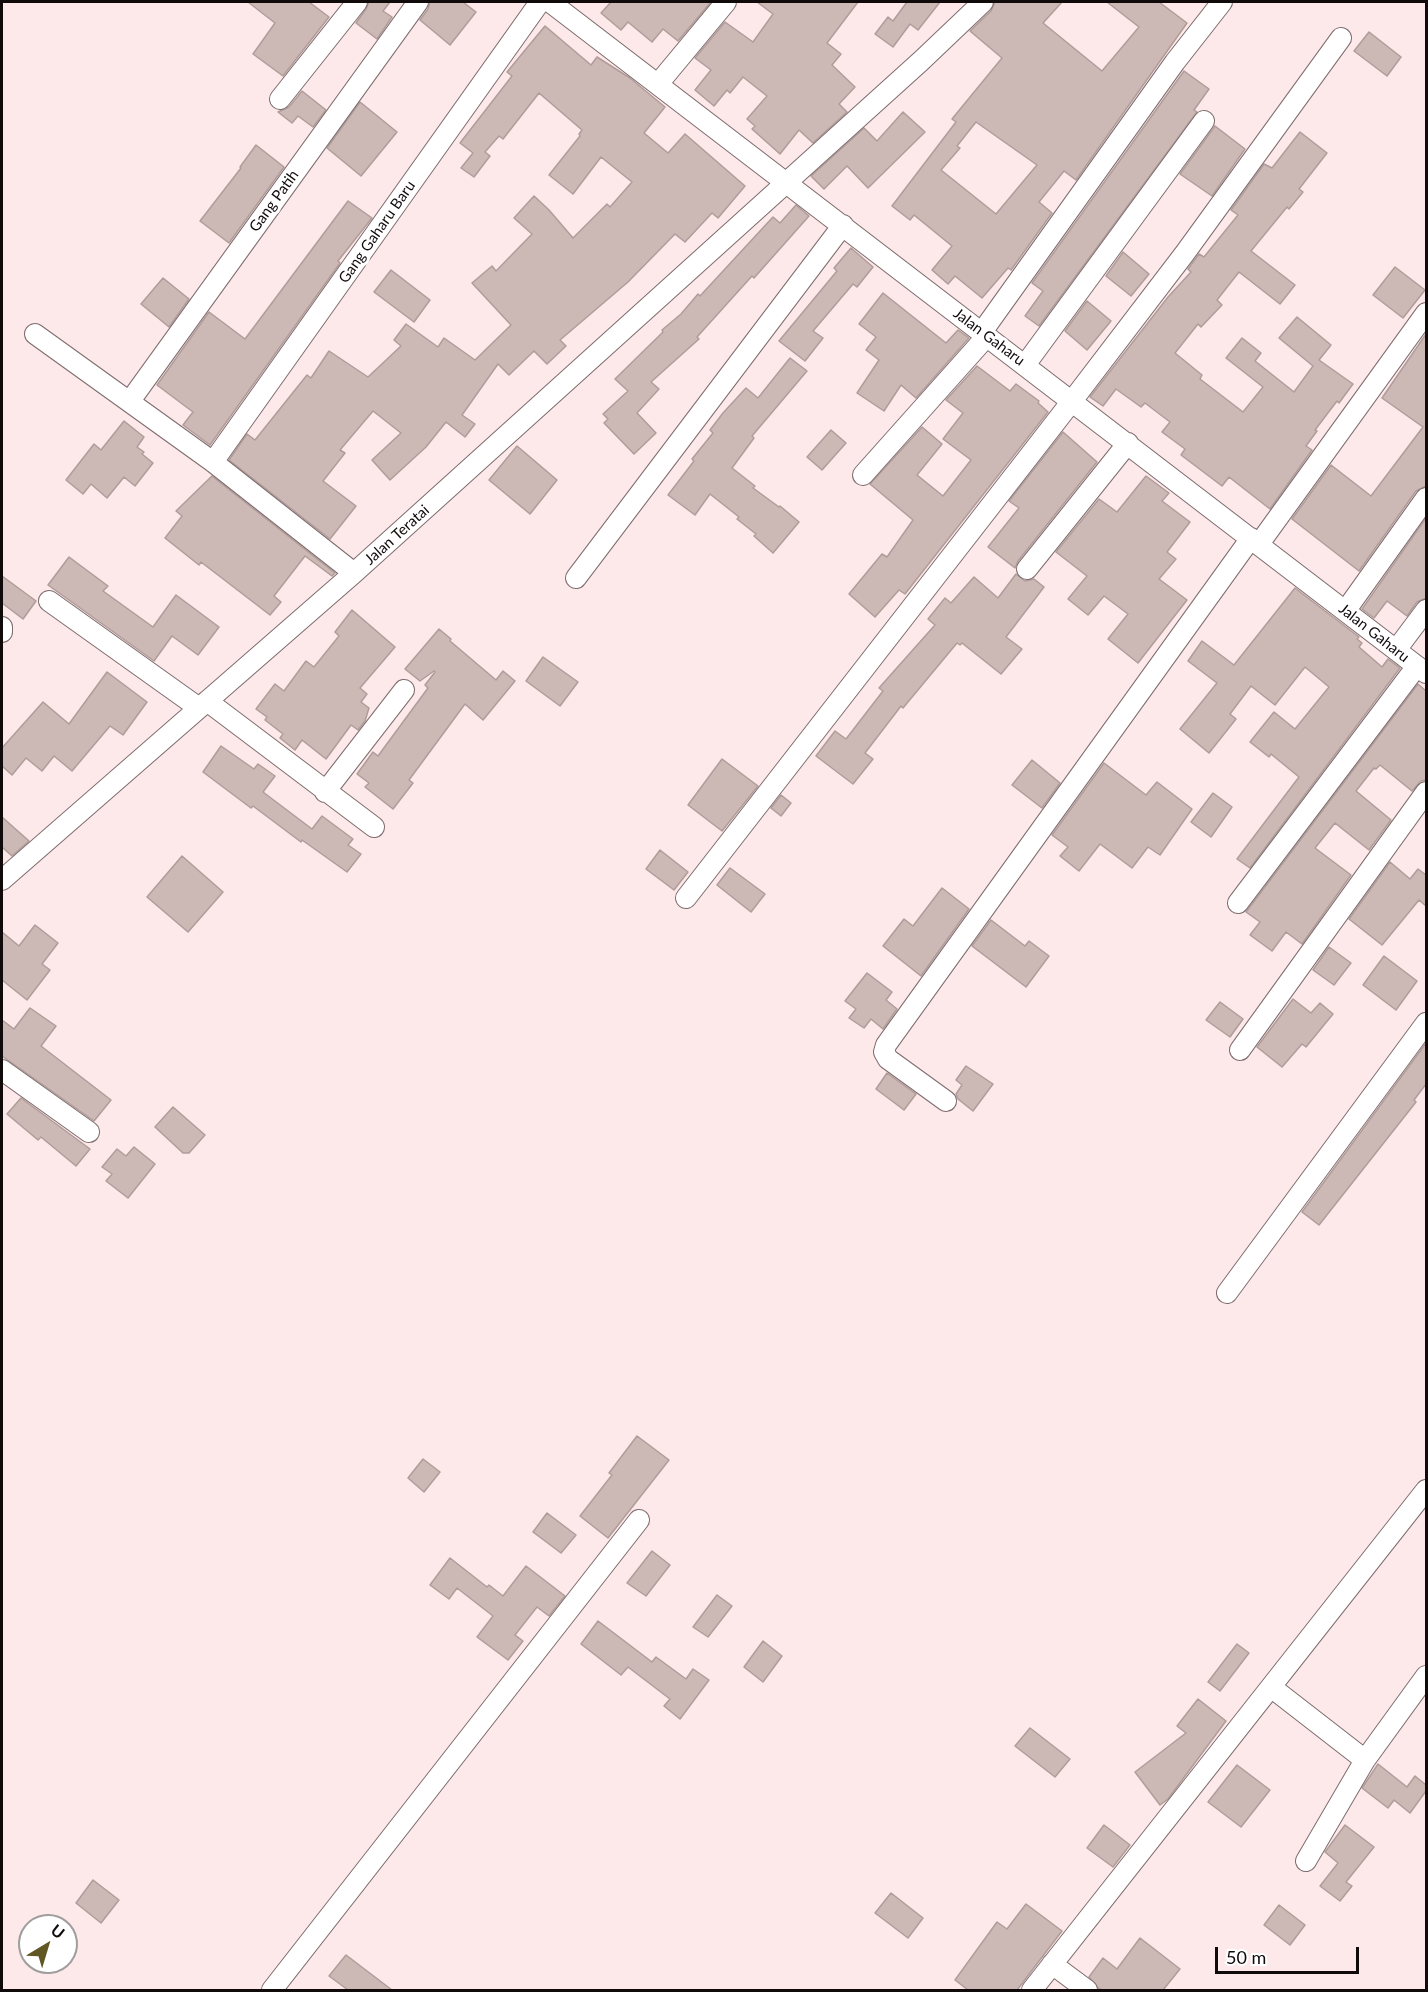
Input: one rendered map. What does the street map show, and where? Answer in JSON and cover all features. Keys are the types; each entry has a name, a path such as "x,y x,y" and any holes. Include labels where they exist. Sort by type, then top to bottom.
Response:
{"street":[{"path":"280,99 357,2"},
{"name":"Gang Patih","path":"130,401 417,2"},
{"name":"Gang Gaharu Baru","path":"213,462 540,2"},
{"name":"Jalan Gaharu","path":"550,2 1422,669"},
{"path":"658,84 726,2"},
{"name":"Jalan Teratai","path":"2,880 354,573 787,183 984,2"},
{"path":"863,475 984,334 1174,62 1222,2"},
{"path":"686,898 1185,253 1341,39"},
{"path":"1025,365 1204,121"},
{"path":"576,578 843,225"},
{"path":"946,1101 888,1059 884,1052 886,1045 1255,541 1426,313"},
{"path":"35,334 213,462 354,573"},
{"path":"1027,569 1128,443"},
{"path":"1346,610 1426,498"},
{"path":"49,601 203,705 374,826"},
{"path":"1396,650 1426,610"},
{"path":"2,627 2,632"},
{"path":"1238,903 1422,669"},
{"path":"325,792 404,690"},
{"path":"1240,1050 1426,792"},
{"path":"1227,1293 1426,1023"},
{"path":"2,1070 89,1132"},
{"path":"1032,1990 1426,1490"},
{"path":"272,1990 639,1520"},
{"path":"1306,1861 1365,1760 1426,1676"},
{"path":"1271,1687 1365,1760"},
{"path":"1052,1964 1087,1990"}],"building":[{"path":"248,2 309,2 329,17 283,76 253,54 275,23"},
{"path":"369,2 390,2 383,11 392,17 377,39 356,23"},
{"path":"430,2 463,2 476,12 450,45 420,20"},
{"path":"611,2 711,2 678,41 663,29 652,42 628,22 621,30 601,13"},
{"path":"757,2 858,2 827,43 841,54 832,65 855,87 839,104 847,112 813,143 799,130 780,154 752,129 755,126 747,119 767,96 743,77 730,93 727,90 714,106 695,90 711,70 695,58 725,22 753,42 773,14"},
{"path":"907,2 940,2 918,30 910,24 893,47 875,34 888,17 893,21"},
{"path":"995,2 1062,2 1043,23 1102,71 1139,27 1107,2 1159,2 1187,23 1076,180 1064,171 1039,202 1052,213 1011,270 1008,268 982,298 955,276 948,284 932,270 952,246 914,215 910,220 892,206 956,122 952,119 1002,58 970,31 991,11","holes":["976,122 1037,165 996,214 941,170 960,148 957,146"]},
{"path":"545,26 591,65 597,57 630,78 665,107 644,133 668,153 685,134 745,186 718,218 712,213 685,242 675,234 628,282 560,340 566,346 547,364 534,351 509,375 498,364 462,415 475,424 465,437 446,422 426,447 390,480 372,460 401,433 373,411 340,450 345,453 323,481 356,506 330,539 229,460 247,434 255,440 307,375 311,378 329,351 368,377 401,346 394,340 406,324 438,347 444,338 475,360 511,325 472,283 492,266 496,271 532,234 514,218 534,196 573,238 607,204 610,207 632,182 601,157 573,194 549,175 580,136 582,130 539,93 503,139 499,136 485,152 490,156 474,177 461,168 473,153 460,143 512,76 507,72"},
{"path":"1369,32 1401,57 1387,76 1354,51"},
{"path":"1184,71 1209,89 1194,110 1197,112 1039,326 1025,316 1043,291 1032,283"},
{"path":"302,91 326,110 313,127 298,116 292,123 278,112 289,107"},
{"path":"360,102 397,132 361,176 327,148"},
{"path":"903,112 925,132 868,188 847,166 824,189 811,176 864,128 877,141"},
{"path":"1215,126 1245,149 1212,196 1180,174"},
{"path":"1300,132 1327,153 1299,189 1303,192 1289,209 1287,207 1251,251 1295,285 1280,304 1239,272 1217,300 1222,305 1201,327 1198,324 1175,353 1202,375 1200,379 1243,412 1263,387 1226,358 1242,338 1261,353 1255,361 1294,392 1313,366 1279,338 1297,317 1331,345 1319,360 1353,384 1315,430 1317,431 1306,446 1312,450 1270,509 1229,477 1222,486 1181,455 1185,449 1162,432 1170,422 1145,403 1141,407 1116,389 1103,406 1090,397 1168,297 1191,272 1188,269 1199,254 1204,257 1238,215 1231,210 1264,164 1272,168"},
{"path":"256,145 284,167 229,243 200,221"},
{"path":"348,201 372,218 338,261 340,263 210,445 183,425 193,412 157,385 209,312 245,339"},
{"path":"796,205 809,216 697,337 699,339 651,382 659,389 637,413 656,433 634,454 604,423 608,419 603,414 628,391 615,379 663,332 662,330 681,314 698,294 700,296 773,217 780,223"},
{"path":"851,248 873,267 857,287 853,284 813,331 823,338 805,361 779,341 837,271 834,268"},
{"path":"1123,252 1149,274 1131,296 1106,276"},
{"path":"1395,267 1425,290 1403,318 1373,295"},
{"path":"391,270 430,300 414,322 374,292"},
{"path":"163,278 189,299 169,327 141,304"},
{"path":"883,293 946,343 958,330 969,338 916,398 901,385 884,411 857,393 879,360 866,350 876,337 859,324"},
{"path":"1087,301 1111,321 1087,350 1065,331"},
{"path":"1426,334 1426,486 1416,491 1359,571 1292,519 1331,465 1371,496 1423,427 1382,398"},
{"path":"790,358 807,371 752,436 754,438 732,468 755,486 753,488 799,522 773,553 754,536 756,534 737,519 739,517 710,494 695,515 668,495 713,433 710,430 723,413 746,388 758,398"},
{"path":"977,366 1010,391 1016,384 1039,401 1038,403 1048,412 905,594 899,590 875,617 849,594 882,554 887,557 913,520 870,484 922,427 942,444 917,475 943,496 971,460 943,439 963,413 946,400"},
{"path":"124,421 144,437 137,447 153,463 135,486 124,477 107,498 91,484 83,494 66,480 94,444 101,450"},
{"path":"831,430 846,443 822,470 807,457"},
{"path":"1063,432 1097,462 1018,561 1015,568 988,547 1019,508 1009,501"},
{"path":"517,446 557,480 530,514 489,480"},
{"path":"212,476 335,573 332,576 305,556 274,596 281,602 270,615 201,562 199,565 165,538 182,516 176,511"},
{"path":"1146,476 1169,493 1162,501 1190,522 1167,552 1176,559 1159,579 1187,600 1138,663 1108,639 1128,614 1104,596 1088,615 1068,599 1087,576 1056,552 1099,499 1117,512"},
{"path":"1426,518 1426,598 1417,602 1407,616 1387,601 1374,618 1362,609"},
{"path":"69,557 108,586 103,591 153,627 176,595 219,627 198,655 172,636 154,661 48,585"},
{"path":"1016,574 1025,581 1034,579 1044,587 1006,637 1022,649 1001,674 962,643 960,645 957,643 903,708 901,706 865,753 873,759 853,784 816,756 835,731 846,739 883,691 879,688 935,625 928,619 945,598 951,603 974,577 998,598"},
{"path":"2,576 36,601 23,619 2,603"},
{"path":"1295,588 1359,637 1357,639 1362,643 1359,647 1382,667 1388,659 1400,668 1250,868 1237,859 1299,777 1271,754 1269,757 1250,742 1274,712 1295,729 1329,687 1305,667 1275,705 1251,686 1230,714 1236,719 1209,753 1180,729 1217,683 1188,661 1202,641 1234,665"},
{"path":"352,610 395,647 360,688 367,694 361,702 369,708 365,721 358,730 351,725 326,759 302,740 295,750 280,738 283,734 265,720 267,717 256,709 275,684 284,691 306,661 314,667 339,636 335,632"},
{"path":"439,629 496,680 503,671 515,681 483,720 465,704 409,780 413,783 393,809 365,787 369,783 357,774 373,752 378,756 428,688 425,685 434,671 420,681 405,669"},
{"path":"543,657 578,682 560,706 526,681"},
{"path":"107,672 147,702 123,735 110,726 72,771 54,756 42,771 26,758 12,775 2,766 2,748 43,702 69,724"},
{"path":"1418,684 1426,691 1426,780 1421,781 1412,791 1380,765 1374,768 1356,791 1391,820 1369,850 1335,823 1315,848 1351,875 1302,944 1286,932 1272,951 1250,935 1260,922 1246,912"},
{"path":"221,746 254,769 258,764 275,776 263,792 312,829 322,816 353,839 348,845 361,854 347,872 302,840 301,842 253,806 251,808 203,772"},
{"path":"722,759 758,786 722,831 688,805"},
{"path":"1032,760 1060,783 1042,808 1012,785"},
{"path":"1104,763 1146,795 1157,782 1192,809 1160,855 1148,847 1132,868 1100,844 1079,871 1060,856 1068,847 1052,835"},
{"path":"1213,793 1232,807 1211,837 1191,822"},
{"path":"781,795 791,803 781,816 771,808"},
{"path":"2,817 29,841 12,856 2,847"},
{"path":"660,850 688,872 674,890 646,869"},
{"path":"182,856 223,892 188,932 147,897"},
{"path":"1390,862 1410,879 1418,869 1426,875 1426,906 1419,900 1382,945 1349,919"},
{"path":"730,868 765,894 751,912 717,885"},
{"path":"942,888 969,909 921,976 883,946 904,919 913,926"},
{"path":"991,920 1025,946 1029,941 1049,956 1026,987 972,946"},
{"path":"35,925 58,943 42,964 50,970 27,1000 2,980 2,932 19,946"},
{"path":"1329,947 1351,963 1334,985 1313,970"},
{"path":"1384,956 1417,981 1396,1010 1363,985"},
{"path":"867,973 892,992 886,1000 897,1009 883,1029 871,1019 864,1028 849,1018 856,1009 845,1001"},
{"path":"1293,999 1311,1013 1320,1003 1333,1014 1306,1047 1302,1044 1282,1067 1257,1047"},
{"path":"1220,1002 1243,1019 1230,1037 1206,1020"},
{"path":"30,1008 56,1026 41,1046 111,1100 94,1121 2,1056 2,1020 14,1029"},
{"path":"1426,1043 1426,1084 1414,1100 1416,1102 1319,1225 1302,1212"},
{"path":"966,1066 993,1084 973,1111 958,1099 956,1094 962,1085 956,1080"},
{"path":"887,1073 916,1094 904,1110 876,1089"},
{"path":"21,1098 90,1149 76,1166 41,1137 38,1140 7,1114"},
{"path":"173,1107 205,1135 189,1153 183,1153 155,1127"},
{"path":"134,1147 155,1164 128,1198 106,1181 112,1174 102,1167 117,1149 126,1156"},
{"path":"637,1436 669,1460 608,1538 580,1516 612,1475 609,1473"},
{"path":"423,1459 440,1472 424,1492 408,1478"},
{"path":"547,1513 576,1535 561,1553 533,1532"},
{"path":"652,1551 670,1565 646,1596 627,1583"},
{"path":"450,1558 487,1587 489,1585 503,1596 526,1566 565,1596 549,1616 537,1607 515,1635 523,1641 508,1660 477,1637 493,1616 457,1588 449,1599 430,1585"},
{"path":"717,1595 732,1606 708,1637 693,1627"},
{"path":"598,1621 652,1662 656,1657 686,1679 693,1669 709,1680 680,1719 664,1706 670,1699 628,1667 621,1675 581,1644"},
{"path":"763,1641 782,1656 763,1682 744,1667"},
{"path":"1237,1644 1249,1653 1220,1691 1208,1682"},
{"path":"1198,1699 1226,1721 1168,1799 1160,1805 1135,1772 1186,1733 1177,1726"},
{"path":"1030,1728 1070,1759 1055,1777 1015,1746"},
{"path":"1378,1764 1407,1787 1415,1776 1426,1785 1426,1791 1410,1813 1394,1800 1388,1808 1362,1788"},
{"path":"1237,1765 1270,1790 1241,1827 1208,1802"},
{"path":"1104,1825 1130,1845 1113,1867 1087,1848"},
{"path":"1345,1825 1374,1847 1346,1882 1352,1886 1340,1901 1320,1886 1338,1863 1325,1852"},
{"path":"93,1880 119,1900 101,1923 76,1903"},
{"path":"891,1893 923,1918 908,1938 875,1913"},
{"path":"1026,1904 1062,1931 1017,1990 968,1990 955,1980 997,1922 1007,1929"},
{"path":"1279,1905 1305,1925 1290,1945 1264,1925"},
{"path":"1140,1938 1180,1969 1163,1990 1102,1990 1098,1988 1089,1977 1103,1958 1117,1969"},
{"path":"346,1955 392,1990 348,1990 329,1976"}]}
